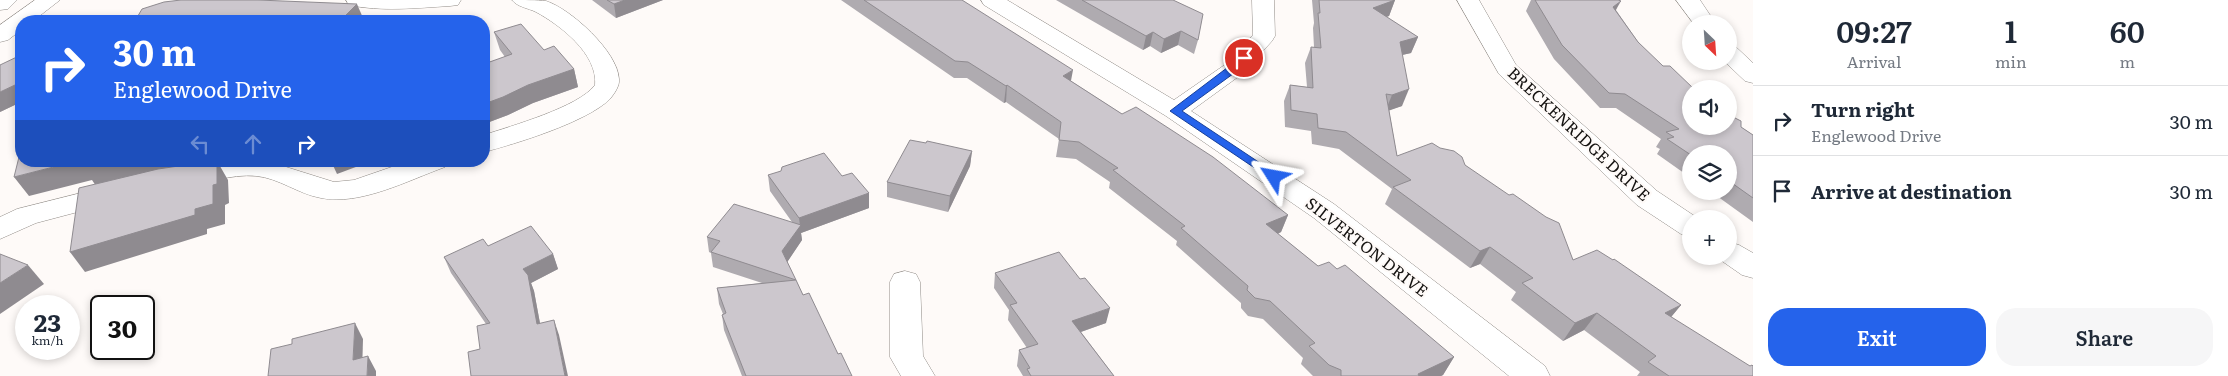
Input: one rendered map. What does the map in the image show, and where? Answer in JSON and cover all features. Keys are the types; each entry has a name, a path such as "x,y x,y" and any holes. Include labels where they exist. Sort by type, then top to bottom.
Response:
{"street":[{"path":"0,4 6,0"},
{"path":"28,15 49,0"},
{"path":"358,0 392,2 450,0"},
{"path":"490,142 571,112 600,95 606,86 607,76 602,61 593,48 569,24 537,3 523,0"},
{"name":"SILVERTON DRIVE","path":"992,0 1175,111 1324,211 1533,376"},
{"path":"1175,111 1234,69 1264,36 1263,0"},
{"name":"BRECKENRIDGE DRIVE","path":"1468,0 1507,69 1647,198 1682,221"},
{"path":"1687,0 1699,15"},
{"path":"0,35 15,24"},
{"path":"1738,62 1753,76"},
{"path":"161,182 205,171 256,167 292,177 320,189 334,191 357,189 419,167"},
{"path":"0,229 27,216 135,188"},
{"path":"1737,257 1753,267"},
{"path":"906,282 913,367"}],"building":[{"path":"181,0 258,0 357,4 346,15 138,15 142,9 164,2"},
{"path":"607,0 625,0 614,4"},
{"path":"864,0 962,0 1073,70 1063,76 1122,114 1136,107 1213,157 1288,215 1266,224 1318,266 1329,262 1337,269 1345,265 1454,357 1418,374 1419,376 1341,376 1341,370 1329,365 1309,346 1315,343 1270,301 1255,298 1247,290 1248,286 1181,228 1185,226 1113,170 1118,168 1079,142 1059,140 1061,122 1007,85 968,62 955,61"},
{"path":"1082,0 1173,0 1203,14 1198,40 1181,31 1164,39 1153,32 1146,36"},
{"path":"1319,0 1395,0 1373,8 1418,37 1400,42 1409,89 1392,95 1386,94 1397,156 1432,143 1440,148 1454,151 1462,157 1465,165 1509,195 1513,194 1546,217 1559,223 1573,260 1597,250 1614,259 1681,305 1665,313 1750,366 1752,365 1753,376 1669,376 1648,362 1656,356 1597,313 1575,323 1522,283 1533,278 1490,247 1480,251 1393,187 1411,180 1346,132 1318,128 1317,114 1291,110 1290,85 1313,88 1311,47 1321,48 1318,13 1320,13"},
{"path":"1535,0 1621,1 1613,7 1638,42 1663,66 1670,66 1685,80 1682,80 1682,135 1737,135 1737,119 1741,121 1741,127 1753,135 1753,198 1737,187 1737,145 1682,145 1682,149 1667,139 1674,137 1666,132 1679,129 1625,94 1609,93 1562,45"},
{"path":"521,24 544,50 554,46 574,69 528,85 490,102 490,62 512,54 494,32"},
{"path":"15,58 15,85 0,92 0,65"},
{"path":"910,140 926,143 927,141 972,151 950,196 887,182"},
{"path":"824,153 842,176 852,173 869,193 799,218 768,175 781,171 782,167"},
{"path":"16,167 53,167 14,177"},
{"path":"172,167 217,167 217,184 213,185 213,204 195,209 195,215 70,252 79,188"},
{"path":"734,204 801,225 782,251 796,280 711,252 720,241 707,237"},
{"path":"531,226 553,254 523,269 528,275 537,324 554,320 565,376 471,376 468,352 480,349 477,326 490,323 444,257 483,239 488,246"},
{"path":"1059,252 1080,279 1085,278 1110,308 1072,321 1114,376 1031,376 1027,369 1030,368 1019,350 1038,344 1010,305 1017,303 995,273"},
{"path":"0,254 28,265 0,283"},
{"path":"796,280 803,295 809,293 838,354 841,353 852,376 746,376 722,315 726,313 717,288"},
{"path":"355,323 353,360 368,356 367,376 268,376 271,349 292,344 292,339"}],"route":[{"path":"1244,58 1234,69 1175,111 1274,177"}]}
